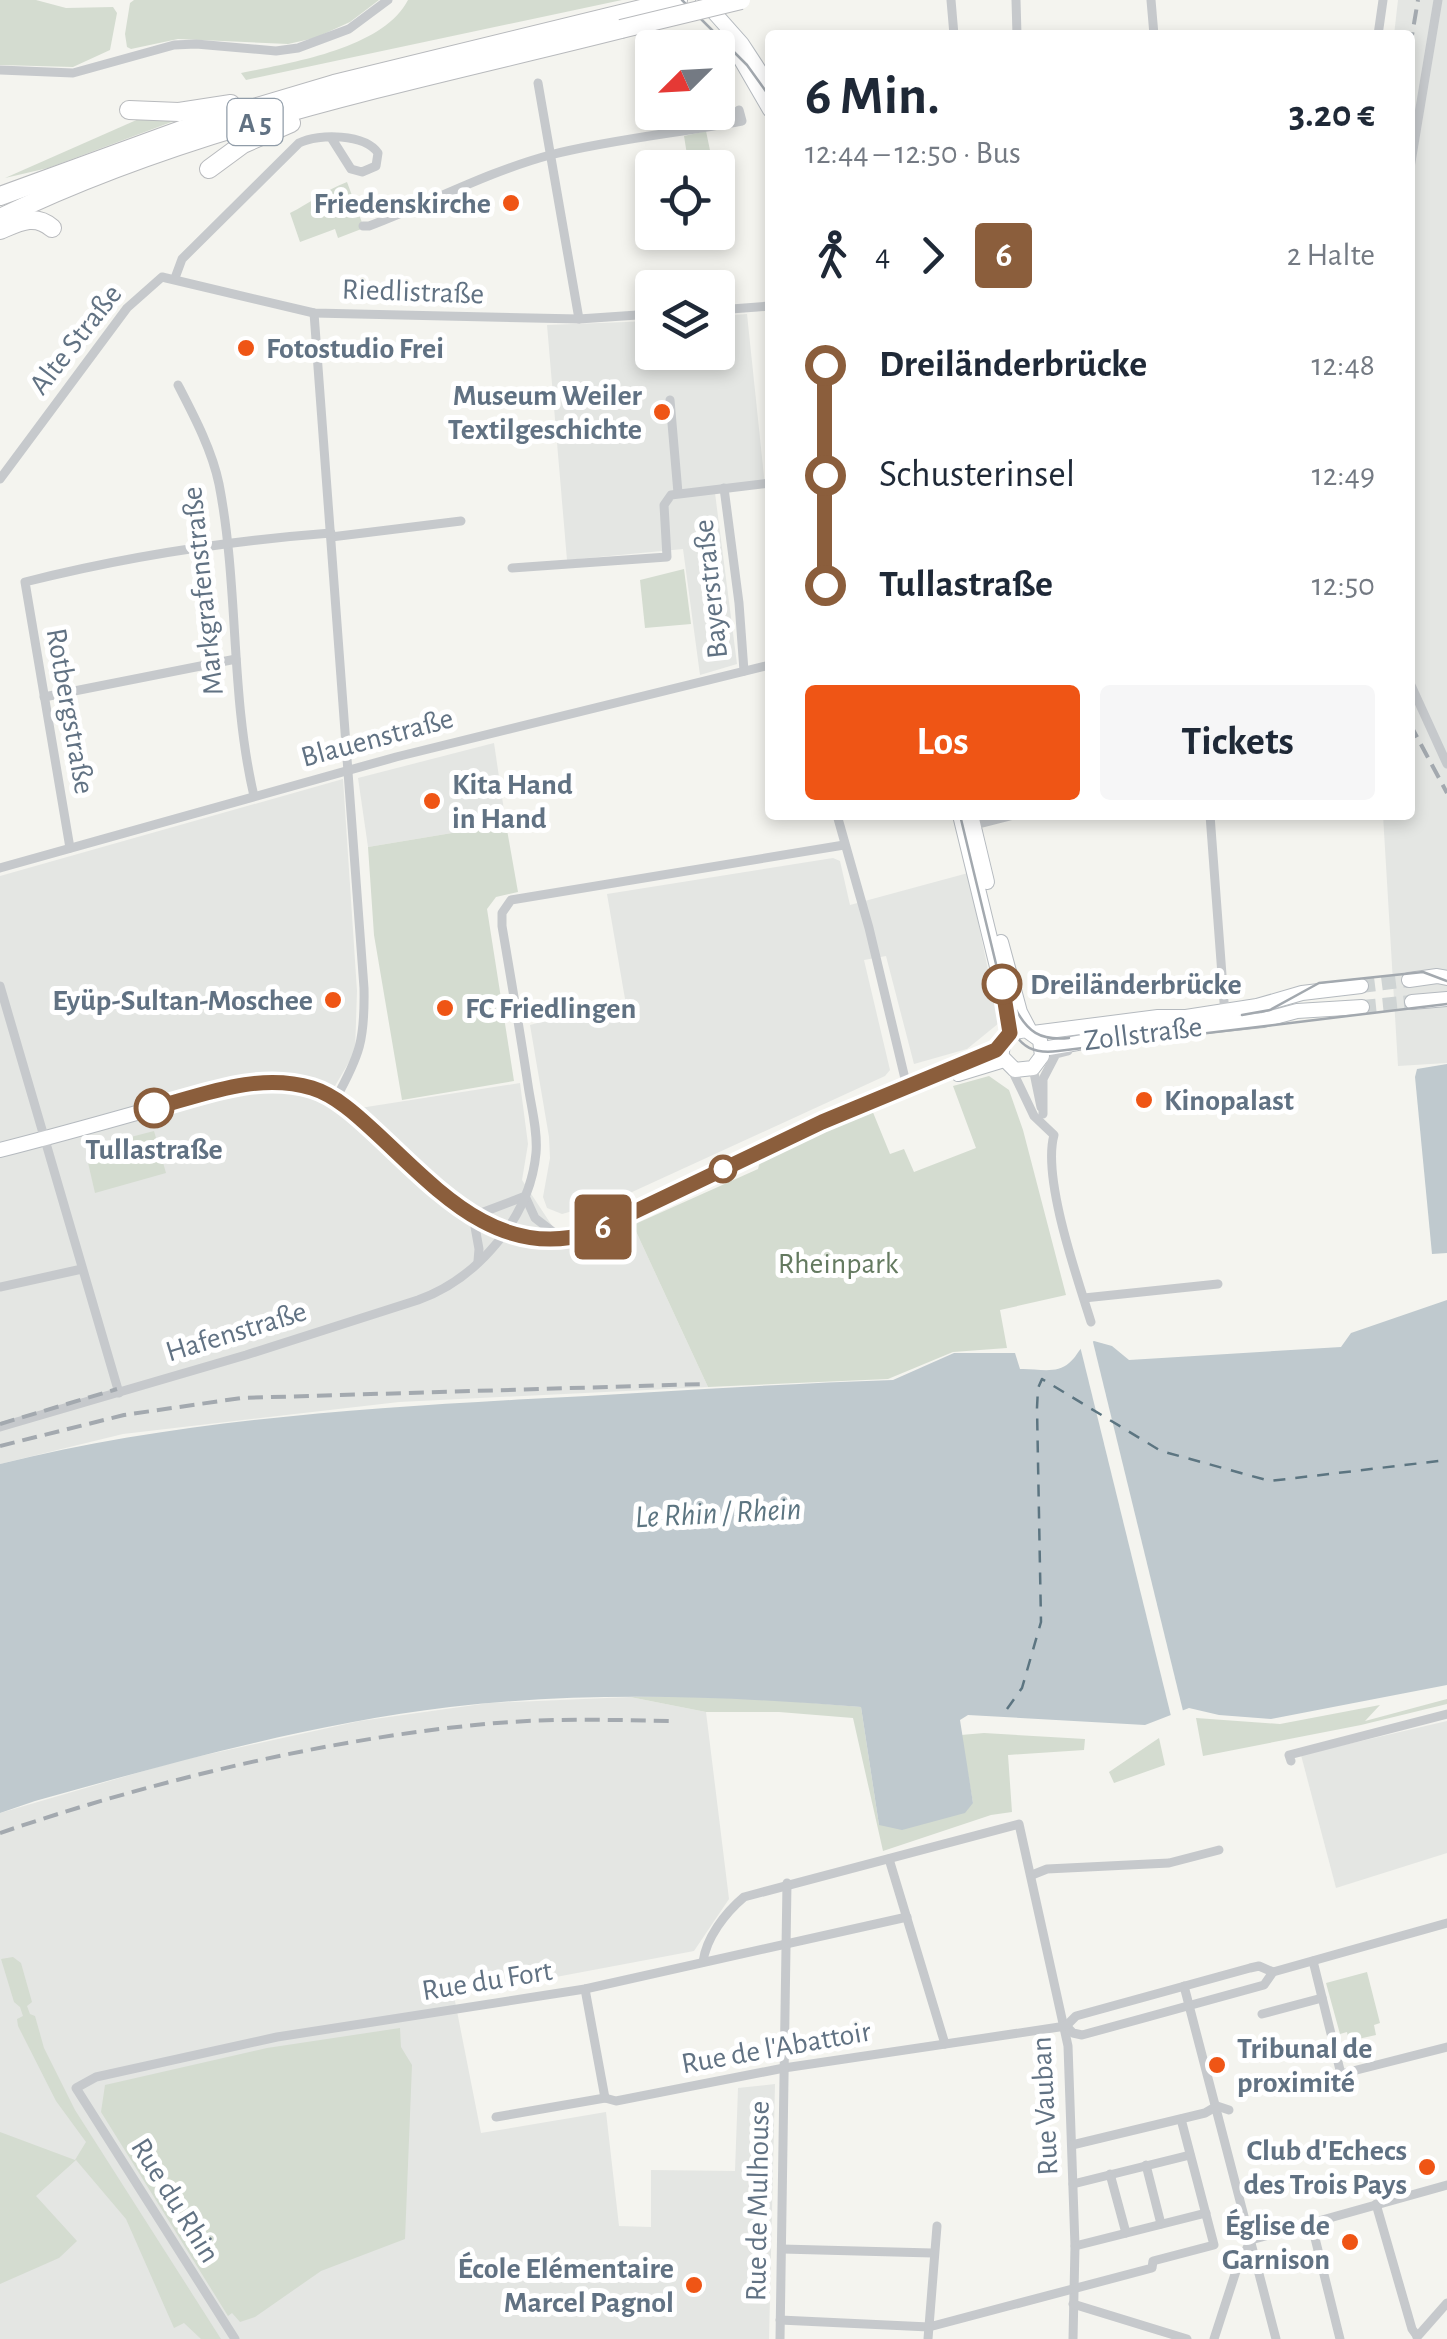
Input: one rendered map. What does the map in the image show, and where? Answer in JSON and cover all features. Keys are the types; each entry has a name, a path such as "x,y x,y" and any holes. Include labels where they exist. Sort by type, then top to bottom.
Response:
{"highway":[{"name":"A 5","path":"0,218 172,147 620,21 678,0"},
{"name":"A 5","path":"0,196 184,129 334,84 620,21 741,0"},
{"path":"129,110 201,110 334,84"},
{"path":"209,169 243,144 276,128 395,86"},
{"name":"A 5","path":"0,188 49,178"},
{"name":"A 5","path":"0,206 49,178"},
{"path":"0,230 30,220 41,220 52,228"}],"main road":[{"path":"702,0 742,44 765,79"},
{"path":"722,22 765,101"},
{"path":"967,821 1020,1012 1043,1048 1040,1060 1022,1072 1007,1052 1004,994 967,821"},
{"path":"1409,980 1447,978"},
{"name":"Zollstraße","path":"1043,1048 1225,1017 1302,994 1362,986"},
{"path":"1412,1002 1447,999"},
{"name":"Zollstraße","path":"1007,1052 1031,1032 1225,1017 1263,1020 1301,1011 1362,1007"},
{"path":"0,1150 236,1086 293,1084 315,1088 336,1100 473,1216 504,1232 534,1240 563,1240 590,1233 822,1122 937,1076 949,1067 1007,1052"}],"street":[{"path":"0,70 72,74 174,45 276,51 298,48 349,29 388,0"},
{"path":"722,22 741,0"},
{"path":"951,0 954,30"},
{"path":"1016,0 1017,30"},
{"path":"1152,0 1154,30"},
{"path":"1379,30 1383,0"},
{"path":"1415,138 1438,0"},
{"path":"538,83 579,319"},
{"path":"364,226 551,155 689,130"},
{"path":"332,138 369,142 378,153 376,166 362,172 351,169 332,138"},
{"name":"Alte Straße","path":"0,479 127,308 162,276 176,278 182,259 290,149 305,139 332,138"},
{"name":"Riedlistraße","path":"176,278 314,313 579,319 635,315"},
{"path":"735,309 765,306"},
{"path":"314,313 365,1030 360,1054 336,1100"},
{"name":"Markgrafenstraße","path":"178,385 200,428 219,482 244,750 254,796"},
{"path":"670,400 678,493"},
{"name":"Bayerstraße","path":"744,671 740,604 724,488 765,484"},
{"path":"512,568 668,557 664,505 671,495 724,488"},
{"path":"226,541 462,521"},
{"name":"Rotbergstraße","path":"70,848 24,582 112,560 226,541"},
{"path":"44,697 236,659"},
{"name":"Blauenstraße","path":"0,868 348,770 765,666"},
{"path":"1415,695 1447,764"},
{"path":"1435,741 1447,752"},
{"path":"838,820 907,1087"},
{"path":"1210,820 1225,1017"},
{"name":"Hafenstraße","path":"0,1427 439,1293 478,1264 504,1232 525,1196 537,1147 502,926 502,912 511,900 844,845"},
{"path":"0,986 119,1393"},
{"path":"1043,1114 1045,1071 1056,1054 1087,1040"},
{"path":"1007,1052 1034,1116 1051,1133"},
{"path":"1033,1068 1043,1114 1054,1135 1050,1151 1052,1177 1091,1322"},
{"path":"478,1264 473,1216 525,1196 535,1218 563,1240"},
{"path":"0,1287 82,1269"},
{"path":"1084,1298 1218,1284"},
{"path":"1291,1761 1289,1754 1447,1714"},
{"name":"Rue Vauban","path":"889,1859 1019,1824 1066,2026 1074,2184 1073,2339"},
{"path":"1032,1875 1047,1869 1168,1863 1220,1850"},
{"path":"703,1962 705,1947 733,1906 744,1897 889,1859 945,2044"},
{"name":"Rue de Mulhouse","path":"780,2339 787,1883"},
{"name":"Rue du Fort","path":"76,2088 96,2077 277,2037 584,1989 907,1917"},
{"path":"1273,1972 1447,1925"},
{"path":"1313,1961 1341,2074 1447,2047"},
{"name":"Rue de l'Abattoir","path":"496,2117 605,2098 616,2102 784,2068 1066,2026 1076,2016 1258,1966 1273,1972 1264,1984 1255,1987 1082,2035 1066,2026"},
{"path":"1184,1986 1276,2339"},
{"path":"584,1989 605,2098"},
{"path":"1262,2014 1322,1998"},
{"name":"Rue du Rhin","path":"76,2088 235,2339"},
{"path":"1216,2106 1228,2110"},
{"path":"1072,2146 1205,2113 1216,2106"},
{"path":"780,2320 929,2326 1152,2268 1153,2261 1214,2245 1181,2119"},
{"path":"1074,2184 1190,2154"},
{"path":"1146,2166 1161,2224"},
{"path":"1110,2174 1126,2233"},
{"path":"1214,2339 1237,2268 1251,2240 1447,2185"},
{"path":"1376,2204 1416,2338 1447,2303"},
{"path":"1075,2246 1206,2213"},
{"path":"1311,2222 1340,2339"},
{"path":"928,2339 937,2226"},
{"path":"782,2249 932,2253"},
{"path":"1073,2304 1188,2339"}],"shaded area":[{"path":"1398,0 1447,0 1447,1063 1398,1066 1383,820 1415,820 1415,30 1395,30"},
{"path":"747,314 765,486 715,493 737,664 700,675 683,549 567,560 547,325 635,322 635,370 735,370 735,315"},
{"name":"Kita Hand in Hand","path":"494,743 506,824 368,847 358,778"},
{"path":"343,779 357,991 355,1052 332,1091 360,1108 520,1083 528,1144 522,1180 566,1247 633,1225 708,1387 399,1402 123,1434 0,1464 0,876"},
{"path":"833,858 840,861 850,905 968,873 999,1023 967,1049 914,1064 886,956 864,960 890,1070 885,1076 619,1198 562,1214 547,1208 543,1197 550,1158 549,1137 530,1025 625,999 607,894"},
{"path":"630,1697 706,1712 729,1899 694,1951 454,1996 481,2133 606,2112 619,2226 651,2227 651,2170 735,2171 738,2088 775,2084 769,2339 0,2339 0,1813 178,1761 360,1721 489,1703"},
{"path":"1447,1721 1447,1853 1336,1888 1301,1755"}],"green space":[{"path":"0,0 36,0 66,8 113,7 117,13 110,50 73,67 0,65"},
{"path":"379,0 350,22 315,38 288,44 178,39 131,49 125,34 130,3"},
{"path":"408,0 622,0 246,80 241,73 357,42 396,17"},
{"path":"185,117 48,168 5,178 141,118"},
{"path":"706,131 710,150 686,150 684,136"},
{"path":"347,182 364,228 338,238 335,229 300,242 290,213"},
{"path":"684,569 691,624 645,628 640,580"},
{"name":"FC Friedlingen","path":"506,824 518,892 496,897 487,909 514,1081 402,1100 374,935 368,847"},
{"name":"Rheinpark","path":"989,1076 1009,1090 1066,1295 1000,1310 1007,1348 953,1352 888,1379 708,1387 633,1225 758,1169 760,1161 872,1110 890,1154 904,1149 914,1172 976,1148 953,1086"},
{"path":"154,1131 166,1173 95,1193 86,1154 96,1146"},
{"path":"630,1697 741,1697 861,1707 879,1825 973,1803 961,1735 1085,1739 1084,1750 1008,1755 1012,1812 991,1815 883,1851 853,1718 706,1712"},
{"path":"1447,1699 1447,1704 1361,1725 1203,1756 1196,1718 1280,1724 1380,1705 1365,1721"},
{"path":"1159,1738 1165,1765 1114,1783 1109,1772"},
{"path":"13,1957 21,1963 32,2002 27,2006 30,2014 35,2016 44,2048 75,2110 221,2339 201,2339 184,2323 174,2328 126,2219 76,2160 36,2196 77,2241 59,2258 0,2284 0,2132 75,2160 86,2142 56,2101 18,2026 17,2019 23,2016 14,2002 1,1959"},
{"path":"1367,1972 1380,2023 1374,2025 1376,2035 1349,2041 1347,2032 1340,2034 1326,1983"},
{"path":"400,2028 401,2047 412,2065 405,2239 321,2271 255,2317 240,2322 232,2313 228,2316 101,2112 105,2085 267,2048"}],"water":[{"path":"1447,1064 1447,1253 1432,1254 1415,1077 1417,1069"},
{"name":"Le Rhin / Rhein","path":"1447,1300 1447,1685 1271,1719 1189,1708 1145,1725 968,1715 960,1720 973,1803 965,1813 902,1830 879,1825 861,1707 655,1697 501,1702 397,1714 189,1759 0,1813 0,1464 131,1437 262,1419 395,1407 893,1380 954,1353 1015,1353 1020,1369 1045,1370 1064,1367 1094,1341 1112,1346 1129,1360 1341,1347 1351,1333"}],"pier":[{"path":"1092,1338 1184,1715 1172,1720 1079,1342"}],"ferry route":[{"path":"1007,1709 1022,1688 1041,1622 1037,1408 1042,1379 1161,1451 1270,1481 1447,1460"}],"tunnel":[{"path":"1361,986 1409,980"},
{"path":"1362,1007 1412,1002"}],"tram line":[{"path":"682,0 747,65 765,90"},
{"path":"961,820 1011,1026 1029,1048 1058,1051 1447,1004"},
{"path":"1242,1015 1270,1010 1319,983 1423,972 1447,981"},
{"path":"1014,1006 1036,1033 1069,1038"}],"railway":[{"path":"1413,30 1418,0"},
{"path":"1415,733 1447,793"},
{"path":"0,1446 124,1415 241,1398 705,1384"},
{"path":"0,1424 117,1389"},
{"path":"0,1833 120,1795 245,1763 372,1739 519,1721 672,1721"}],"bus line":[{"name":"6","path":"154,1108 257,1083 315,1088 363,1121 480,1221 519,1237 563,1240 590,1233 822,1122 996,1050 1010,1033 1002,984"}],"place":[{"name":"Friedenskirche","path":"511,203"},
{"name":"Fotostudio Frei","path":"246,348"},
{"name":"Museum Weiler Textilgeschichte","path":"662,412"},
{"name":"Kita Hand in Hand","path":"432,801"},
{"name":"Dreiländerbrücke","path":"1002,984"},
{"name":"Eyüp-Sultan-Moschee","path":"333,1000"},
{"name":"FC Friedlingen","path":"445,1008"},
{"name":"Kinopalast","path":"1144,1100"},
{"name":"Tullastraße","path":"154,1108"},
{"name":"Tribunal de proximité","path":"1217,2065"},
{"name":"Club d'Echecs des Trois Pays","path":"1427,2167"},
{"name":"Église de Garnison","path":"1350,2242"},
{"name":"École Elémentaire Marcel Pagnol","path":"694,2285"}]}
